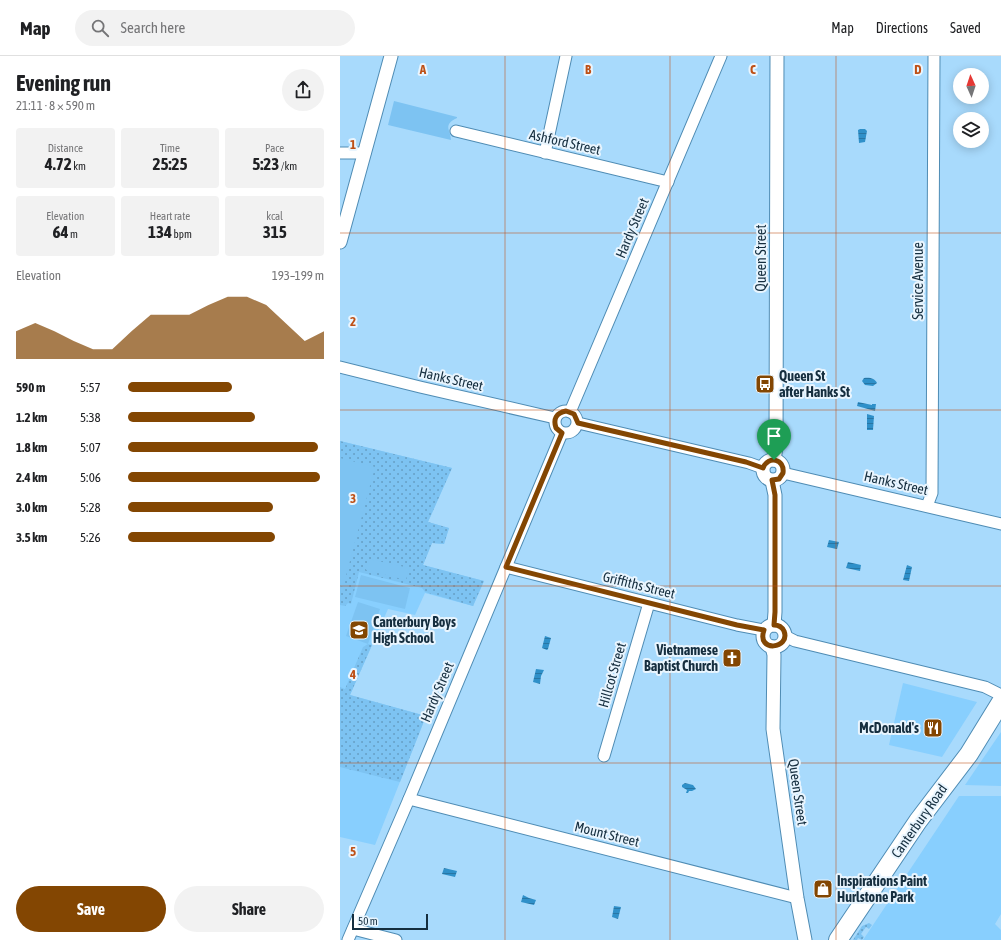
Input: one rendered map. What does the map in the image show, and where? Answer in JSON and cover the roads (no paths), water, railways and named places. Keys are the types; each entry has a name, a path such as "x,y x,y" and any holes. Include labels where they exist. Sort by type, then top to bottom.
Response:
{"highway":[{"name":"Canterbury Road","path":"838,940 918,821 968,754 1001,702"}],"street":[{"path":"340,242 391,56"},
{"path":"545,153 566,56"},
{"name":"Hardy Street","path":"570,412 720,56"},
{"name":"Queen Street","path":"774,460 776,447 777,56"},
{"name":"Service Avenue","path":"927,506 932,493 934,56"},
{"name":"Ashford Street","path":"456,131 668,182"},
{"path":"340,153 365,153"},
{"name":"Hanks Street","path":"340,367 555,418"},
{"path":"562,412 570,412 576,416 578,423 574,430 570,433 562,433 556,428 555,418 562,412"},
{"path":"578,423 746,462 763,468"},
{"name":"Hardy Street","path":"348,940 409,799 562,433"},
{"path":"774,460 781,463 783,466 783,473 779,479 772,480 766,478 763,468 767,462 774,460"},
{"name":"Hanks Street","path":"783,473 1001,524"},
{"path":"772,480 775,495 775,612 769,628 763,637 766,644 772,646 779,645 784,640 785,636"},
{"name":"Griffiths Street","path":"506,567 737,625 769,628"},
{"name":"Hillcot Street","path":"604,756 649,603"},
{"path":"769,628 782,628 785,636 795,641 985,688 1001,695"},
{"name":"Queen Street","path":"772,646 774,655 774,729 797,898 805,940"},
{"name":"Mount Street","path":"409,799 797,898"},
{"path":"353,929 396,940"}],"place":[{"name":"Queen St after Hanks St","path":"765,384"},
{"name":"Canterbury Boys High School","path":"359,630"},
{"name":"Vietnamese Baptist Church","path":"732,658"},
{"name":"McDonald's","path":"933,728"},
{"name":"Inspirations Paint Hurlstone Park","path":"823,889"}]}
